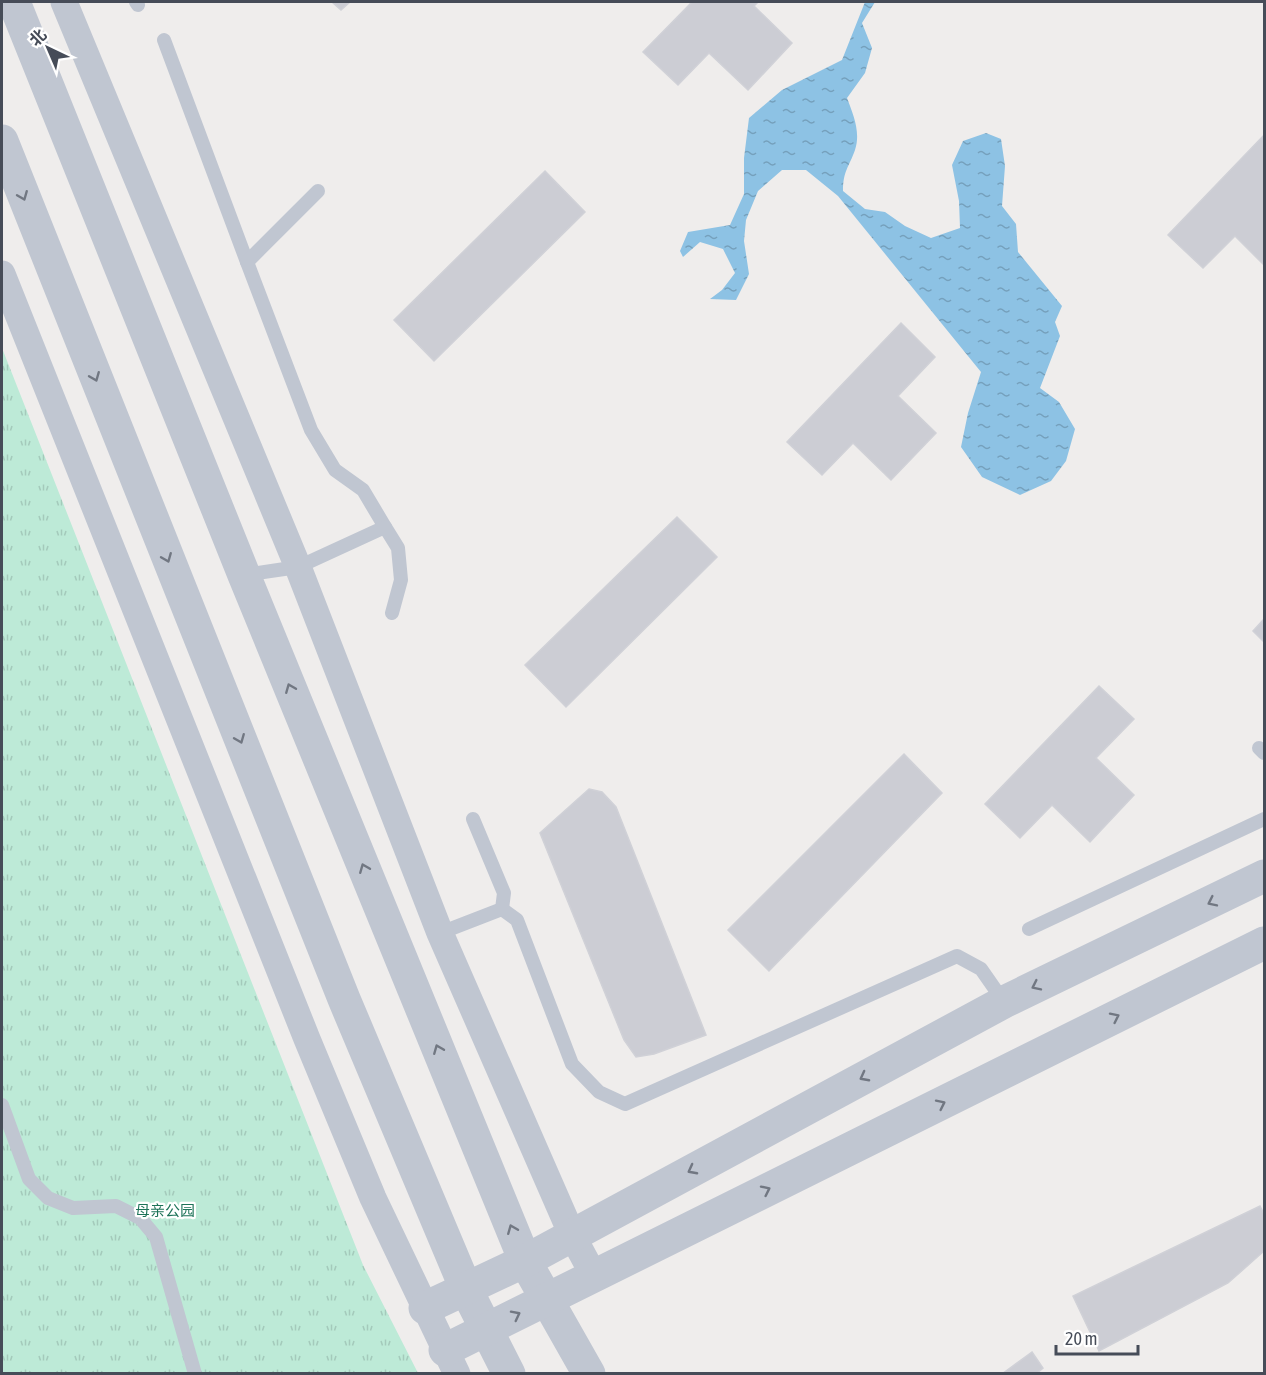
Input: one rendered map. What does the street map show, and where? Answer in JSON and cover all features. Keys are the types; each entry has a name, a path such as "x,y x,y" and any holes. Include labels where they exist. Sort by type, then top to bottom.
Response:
{"street":[{"path":"14,2 244,575 525,1261 589,1374"},
{"path":"64,2 298,567 440,933 572,1235 594,1276"},
{"path":"2,141 344,999 466,1289 485,1331 509,1374"},
{"path":"2,274 373,1198 451,1362 485,1331 547,1299 1264,943"},
{"path":"424,1308 525,1261 1004,1002 1264,876"}],"lane":[{"path":"164,40 311,430 335,470 363,490 398,548 401,580 392,613"},
{"path":"247,262 318,191"},
{"path":"244,575 298,567 385,527"},
{"path":"474,819 504,892 502,909"},
{"path":"1029,929 1264,819"},
{"path":"440,933 502,909"},
{"path":"502,909 517,920 572,1064 599,1092 625,1104 957,956 981,969 1004,1002"},
{"path":"2,1105 29,1179 48,1198 73,1208 116,1206 140,1218 156,1237 195,1374"}],"green space":[{"name":"母亲公园","path":"2,348 363,1265 418,1373 2,1373"}],"water":[{"path":"865,2 875,2 862,23 872,48 865,73 847,98 855,123 857,143 845,174 843,191 865,209 885,212 905,226 931,238 960,228 959,201 952,165 963,141 986,133 1001,139 1005,166 1002,206 1016,224 1018,252 1062,306 1055,322 1060,336 1040,388 1059,402 1075,429 1066,461 1051,481 1020,495 982,477 961,447 968,413 981,372 838,196 806,170 782,170 758,191 746,220 744,241 749,274 736,300 710,299 722,290 735,273 723,249 700,242 683,257 680,251 688,232 730,225 744,194 744,158 749,118 782,90 842,60"}],"building":[{"path":"332,2 350,2 341,10"},
{"path":"692,2 758,2 754,6 792,43 748,90 709,53 678,85 643,52"},
{"path":"1264,135 1264,265 1235,236 1203,268 1168,235"},
{"path":"545,171 585,212 434,361 394,320"},
{"path":"901,323 935,357 898,396 936,433 891,480 853,443 822,475 787,442"},
{"path":"677,517 717,557 566,707 525,665"},
{"path":"1264,619 1264,642 1253,631"},
{"path":"1099,686 1134,719 1096,758 1134,795 1090,842 1052,805 1020,838 985,804"},
{"path":"904,754 942,793 769,971 728,930"},
{"path":"589,789 602,792 616,807 706,1035 654,1054 636,1057 624,1040 540,833"},
{"path":"1260,1206 1264,1214 1264,1251 1228,1283 1099,1351 1073,1296"},
{"path":"1032,1352 1043,1368 1036,1374 1002,1374"}]}
